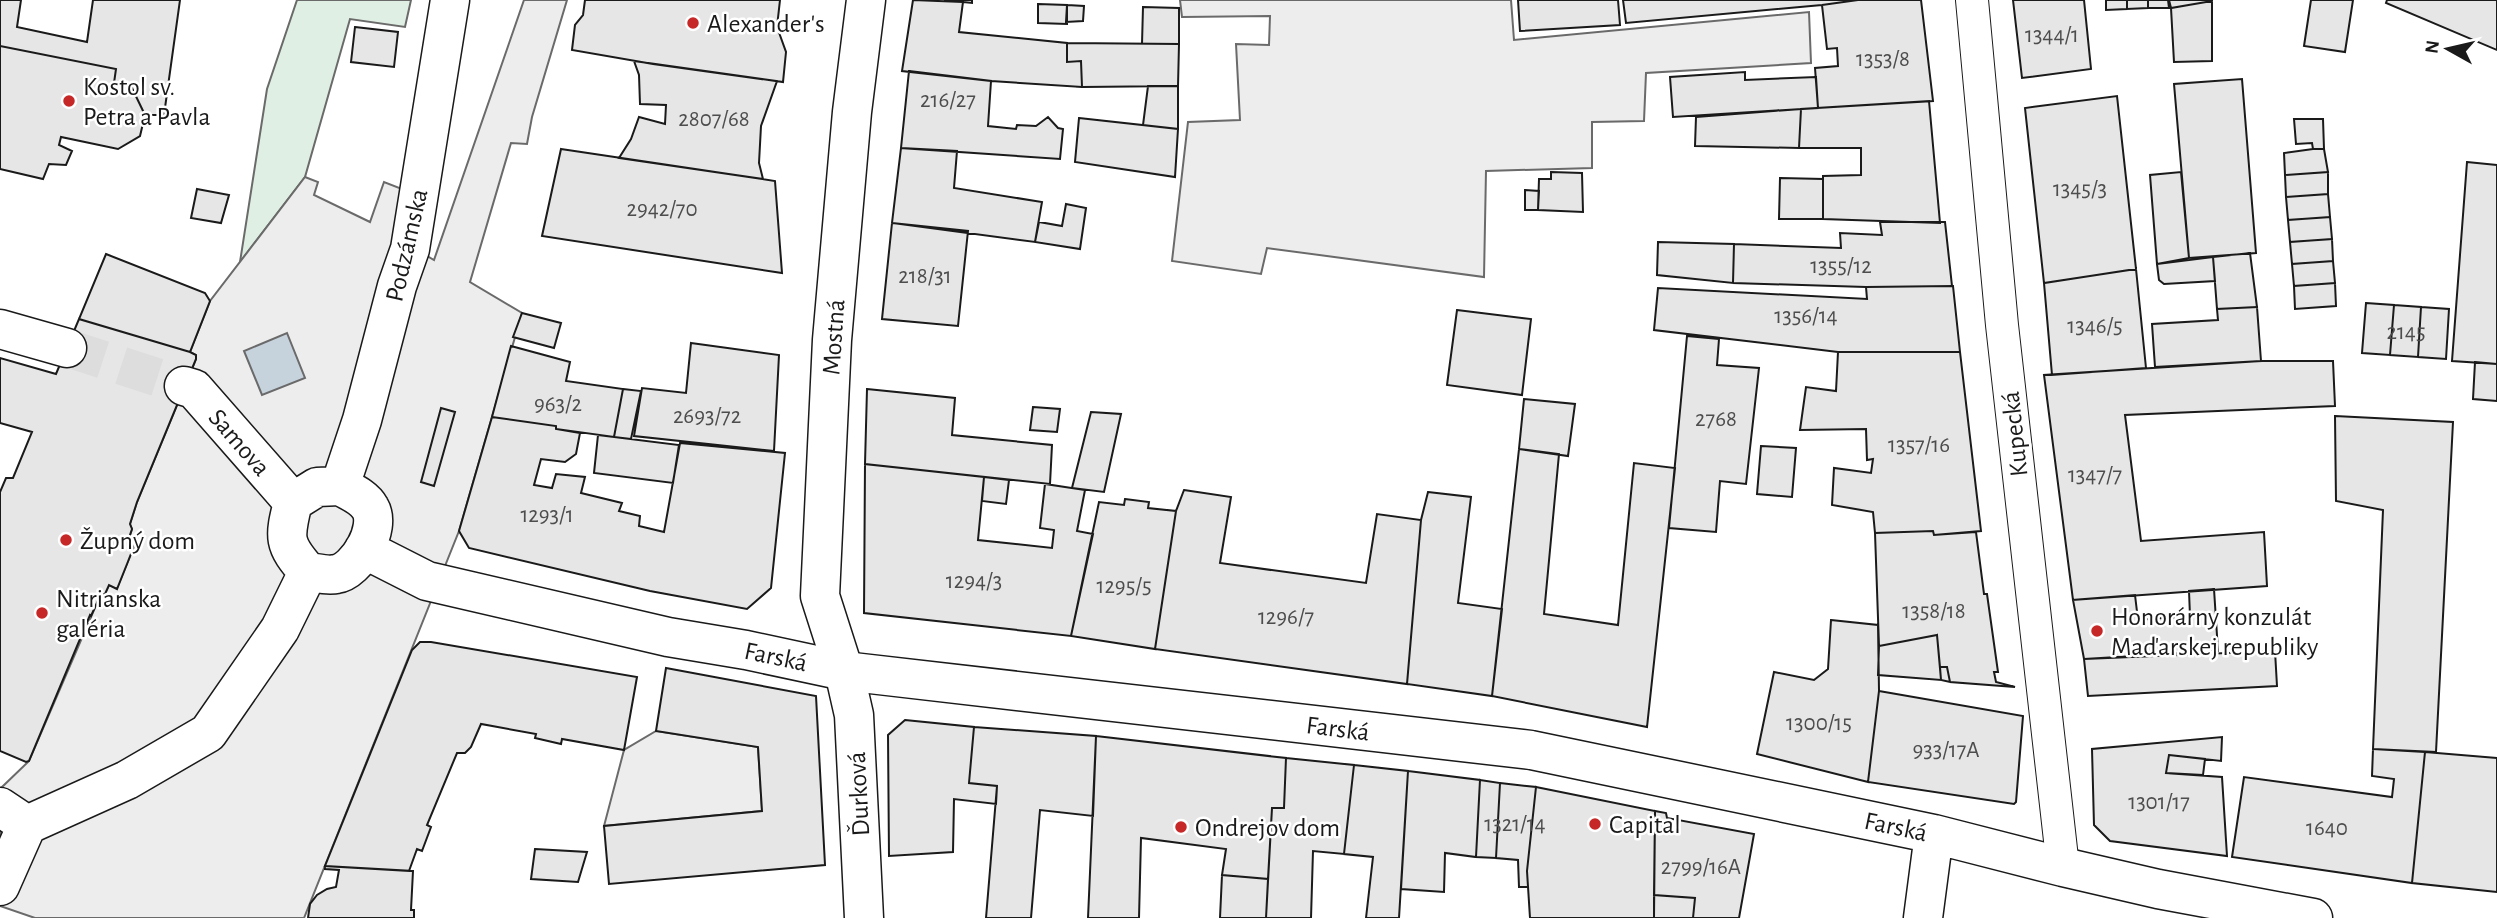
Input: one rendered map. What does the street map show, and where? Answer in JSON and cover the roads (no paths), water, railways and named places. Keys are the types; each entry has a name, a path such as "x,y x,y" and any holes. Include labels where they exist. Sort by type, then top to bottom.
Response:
{"street":[{"name":"Podzámska","path":"340,486 362,420 397,286 410,249 450,0"},
{"name":"Mostná","path":"844,671 820,589 832,340 852,112 866,0"},
{"name":"Kupecká","path":"1972,0 2002,325 2063,867"},
{"path":"0,329 67,348"},
{"name":"Samova","path":"184,386 194,389 293,502"},
{"path":"317,486 340,486 361,497 372,510 374,531 353,564 337,575 309,572 291,553 285,531 293,502 317,486"},
{"name":"Farská","path":"364,549 427,581 668,637 844,671 1531,750 1934,834 2158,889 2313,918"},
{"path":"0,886 14,816 127,780 208,733 280,629 309,572"},
{"name":"Ďurková","path":"844,671 854,715 864,918"},
{"path":"1924,915 1934,834"}],"tunnel":[{"path":"67,348 184,386"}],"place":[{"name":"Alexander's","path":"693,23"},
{"name":"Kostol sv. Petra a Pavla","path":"69,101"},
{"name":"Župný dom","path":"66,540"},
{"name":"Nitrianska galéria","path":"42,613"},
{"name":"Honorárny konzulát Maďarskej republiky","path":"2097,631"},
{"name":"Capital","path":"1595,824"},
{"name":"Ondrejov dom","path":"1181,827"}]}
